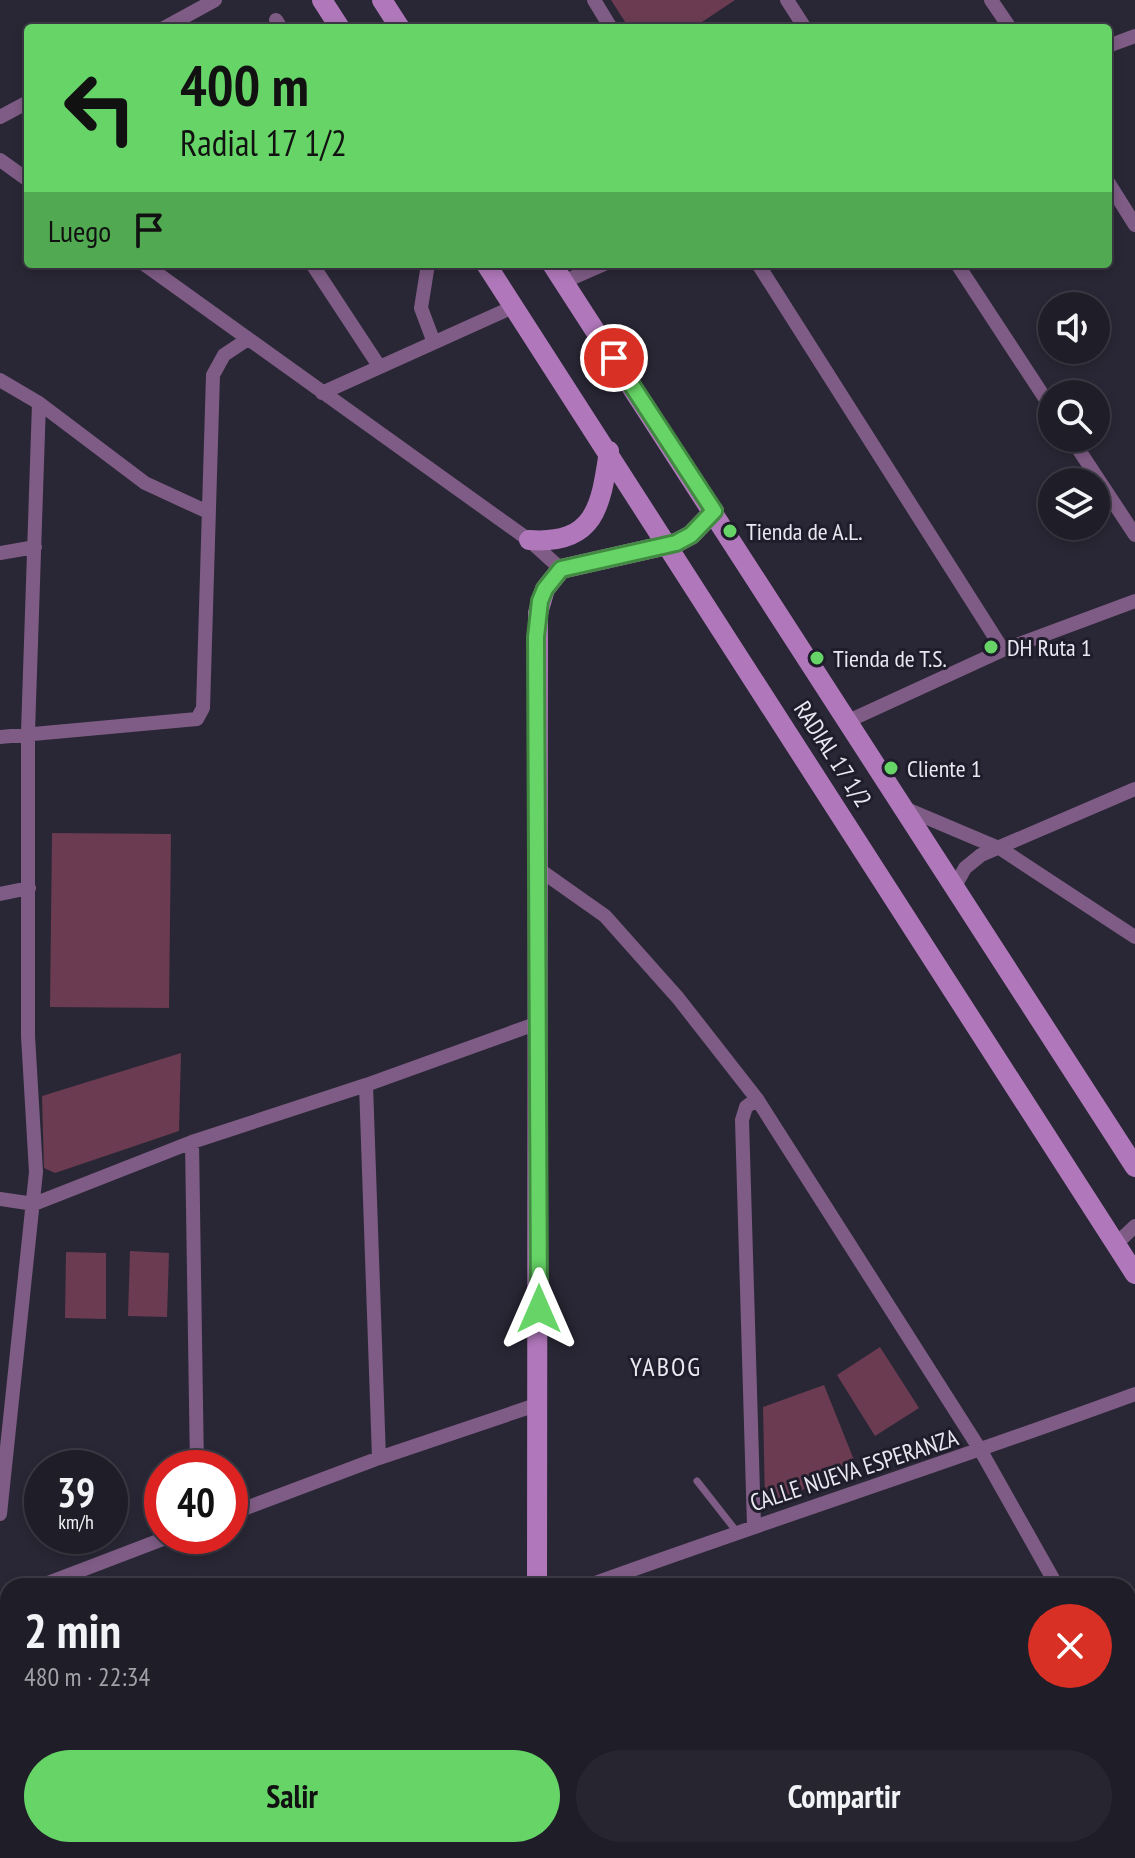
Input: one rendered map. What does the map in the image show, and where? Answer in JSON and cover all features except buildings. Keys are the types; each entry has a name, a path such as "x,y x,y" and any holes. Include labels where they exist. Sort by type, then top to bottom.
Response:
{"street":[{"path":"171,24 215,0"},
{"path":"322,0 337,24"},
{"path":"382,0 397,24"},
{"path":"594,0 609,24"},
{"path":"787,0 802,24"},
{"path":"991,0 1007,24"},
{"path":"1112,45 1135,36"},
{"path":"0,117 24,104"},
{"path":"0,160 24,177"},
{"path":"1112,188 1135,225"},
{"path":"150,268 529,540 561,569"},
{"path":"315,268 379,366"},
{"path":"427,268 421,308 433,340"},
{"name":"RADIAL 17 1/2","path":"489,268 609,451 1135,1274"},
{"path":"558,273 584,268"},
{"path":"761,268 1003,650"},
{"path":"960,268 1038,388"},
{"name":"RADIAL 17 1/2","path":"558,273 1135,1167"},
{"path":"322,393 433,340 513,307"},
{"path":"0,737 28,732 197,719 203,708 213,375 224,355 248,339"},
{"path":"0,380 39,403 145,483 208,512"},
{"path":"0,1514 34,1204 35,1125 28,1036 28,732 39,403"},
{"path":"529,540 562,538 590,519 605,489 609,451"},
{"path":"1080,452 1135,535"},
{"path":"537,1578 536,637 540,601 545,589 561,569 676,543 691,535 714,511"},
{"path":"0,553 35,547"},
{"path":"846,722 1003,650 1135,601"},
{"path":"955,886 965,868 981,855 1135,789"},
{"path":"904,808 1001,849 1135,937"},
{"path":"537,868 605,916 678,998 757,1099 981,1451 1052,1578"},
{"path":"0,894 29,888"},
{"path":"0,1199 34,1204 192,1142 366,1085 538,1023"},
{"path":"366,1085 379,1458"},
{"path":"754,1526 742,1120 746,1107 757,1099"},
{"path":"192,1142 197,1450"},
{"path":"1116,1244 1135,1226"},
{"name":"CALLE NUEVA ESPERANZA","path":"609,1578 754,1526 981,1451 1135,1394"},
{"path":"248,1507 379,1458 539,1404"},
{"path":"61,1578 144,1546"}],"lane":[{"path":"697,1481 737,1532"}],"shaded area":[{"path":"611,0 735,0 699,24 626,24"},
{"path":"52,833 171,834 169,1008 50,1007"},
{"path":"181,1053 179,1131 55,1173 44,1168 42,1096"},
{"path":"130,1251 169,1253 167,1317 128,1316"},
{"path":"66,1252 106,1253 106,1319 65,1318"},
{"path":"880,1347 919,1408 875,1436 837,1375"},
{"path":"824,1385 858,1470 765,1503 763,1407"}],"place":[{"name":"Tienda de A.L.","path":"730,531"},
{"name":"DH Ruta 1","path":"991,647"},
{"name":"Tienda de T.S.","path":"817,658"},
{"name":"Cliente 1","path":"891,768"}],"district":[{"name":"YABOG","path":"666,1366"}],"route":[{"path":"539,1309 536,637 540,601 552,578 561,569 676,543 691,535 714,511 614,358"}]}
